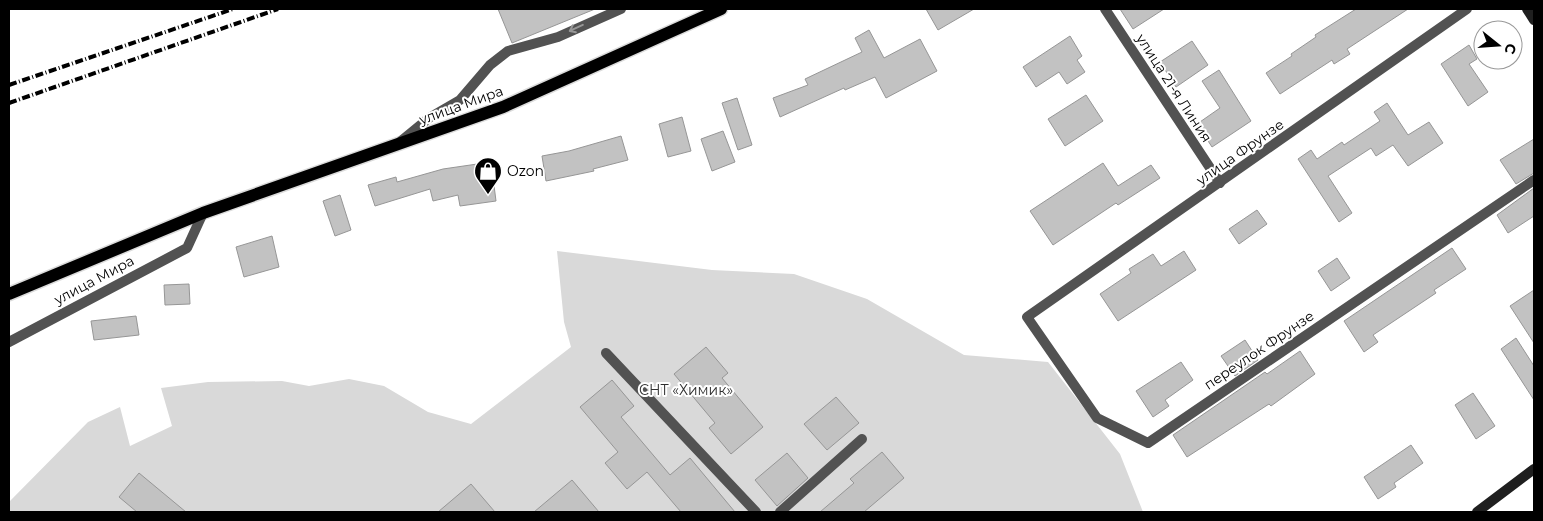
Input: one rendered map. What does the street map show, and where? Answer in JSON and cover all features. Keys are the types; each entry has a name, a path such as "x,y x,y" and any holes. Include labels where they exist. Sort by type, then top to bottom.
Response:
{"main road":[{"name":"улица Мира","path":"9,294 204,213 503,107 721,9"}],"street":[{"path":"398,143 429,118 460,100 490,65 508,51 558,37 621,9"},
{"name":"улица 21-я Линия","path":"1104,9 1220,183"},
{"name":"улица Фрунзе","path":"1027,317 1467,9"},
{"path":"1527,9 1534,20"},
{"name":"переулок Фрунзе","path":"1027,317 1097,418 1148,443 1534,180"},
{"name":"улица Мира","path":"9,342 187,248 204,213"},
{"path":"606,353 756,512"},
{"path":"780,512 862,440"},
{"path":"1477,512 1534,470"}],"green space":[{"name":"СНТ «Химик»","path":"557,251 712,270 794,274 867,299 964,355 1048,362 1120,454 1143,512 9,512 9,502 88,422 120,407 130,446 172,426 161,388 208,382 282,381 309,386 349,379 384,386 428,412 471,424 571,347 564,322"}],"building":[{"path":"498,9 595,9 512,43"},
{"path":"926,9 974,9 938,30"},
{"path":"1120,9 1164,9 1133,29"},
{"path":"1356,9 1408,9 1347,49 1350,54 1334,64 1332,60 1280,94 1266,73 1292,56 1291,54 1316,37 1315,35"},
{"path":"869,30 884,58 920,39 937,71 886,98 875,77 845,90 844,88 780,117 773,98 808,85 805,79 862,52 855,38"},
{"path":"1070,36 1082,56 1077,60 1085,72 1067,84 1059,72 1036,87 1023,67"},
{"path":"1192,41 1208,65 1176,87 1160,62"},
{"path":"1469,45 1473,52 1473,62 1469,64 1488,92 1468,106 1441,64"},
{"path":"1219,70 1251,121 1212,147 1197,124 1220,108 1202,81"},
{"path":"1086,95 1103,121 1065,146 1048,119"},
{"path":"737,98 752,145 738,150 722,103"},
{"path":"1387,103 1408,135 1429,122 1443,143 1408,166 1393,145 1376,156 1371,148 1328,176 1352,213 1339,222 1298,159 1311,150 1317,159 1342,142 1344,145 1380,121 1374,112"},
{"path":"682,117 691,151 668,157 659,124"},
{"path":"723,131 735,162 712,171 701,139"},
{"path":"621,136 628,160 593,169 594,171 546,181 542,156 569,151"},
{"path":"1534,139 1534,173 1516,184 1500,160"},
{"path":"491,162 496,201 460,206 458,195 433,201 430,189 375,206 368,185 396,177 397,182 443,169"},
{"path":"1103,163 1118,186 1151,165 1160,178 1118,205 1116,203 1053,245 1030,211"},
{"path":"1534,188 1534,216 1508,233 1497,215"},
{"path":"340,195 351,230 335,236 323,201"},
{"path":"1257,210 1267,224 1239,244 1229,229"},
{"path":"272,236 279,267 244,277 236,247"},
{"path":"1452,248 1466,269 1434,290 1436,293 1373,335 1378,342 1364,352 1344,321"},
{"path":"1184,251 1196,270 1118,321 1100,294 1131,273 1129,269 1153,254 1161,266"},
{"path":"1337,258 1350,278 1331,291 1318,271"},
{"path":"189,284 190,304 165,305 164,285"},
{"path":"1534,290 1534,343 1510,306"},
{"path":"136,316 139,335 94,340 91,321"},
{"path":"1516,338 1534,366 1534,400 1501,349"},
{"path":"1245,340 1258,360 1235,376 1221,356"},
{"path":"706,347 728,373 722,378 763,427 731,454 709,428 715,423 674,374"},
{"path":"1300,351 1315,374 1271,406 1269,404 1187,457 1173,435 1265,372 1267,374"},
{"path":"1181,362 1193,380 1165,400 1169,406 1153,417 1136,391"},
{"path":"612,380 634,406 621,417 670,475 690,458 735,512 681,512 647,472 627,489 605,463 618,452 580,407"},
{"path":"1473,393 1495,426 1476,439 1455,405"},
{"path":"836,397 859,423 827,450 804,424"},
{"path":"1411,445 1423,463 1394,483 1396,487 1378,499 1364,477"},
{"path":"882,452 904,478 864,512 820,512 854,483 850,479"},
{"path":"787,453 808,478 777,506 755,480"},
{"path":"139,473 186,512 137,512 119,497"},
{"path":"572,480 599,512 534,512"},
{"path":"471,484 495,512 438,512"}],"railway":[{"path":"9,85 233,9"},
{"path":"9,103 278,9"}],"place":[{"name":"Ozon","path":"488,195"}]}
